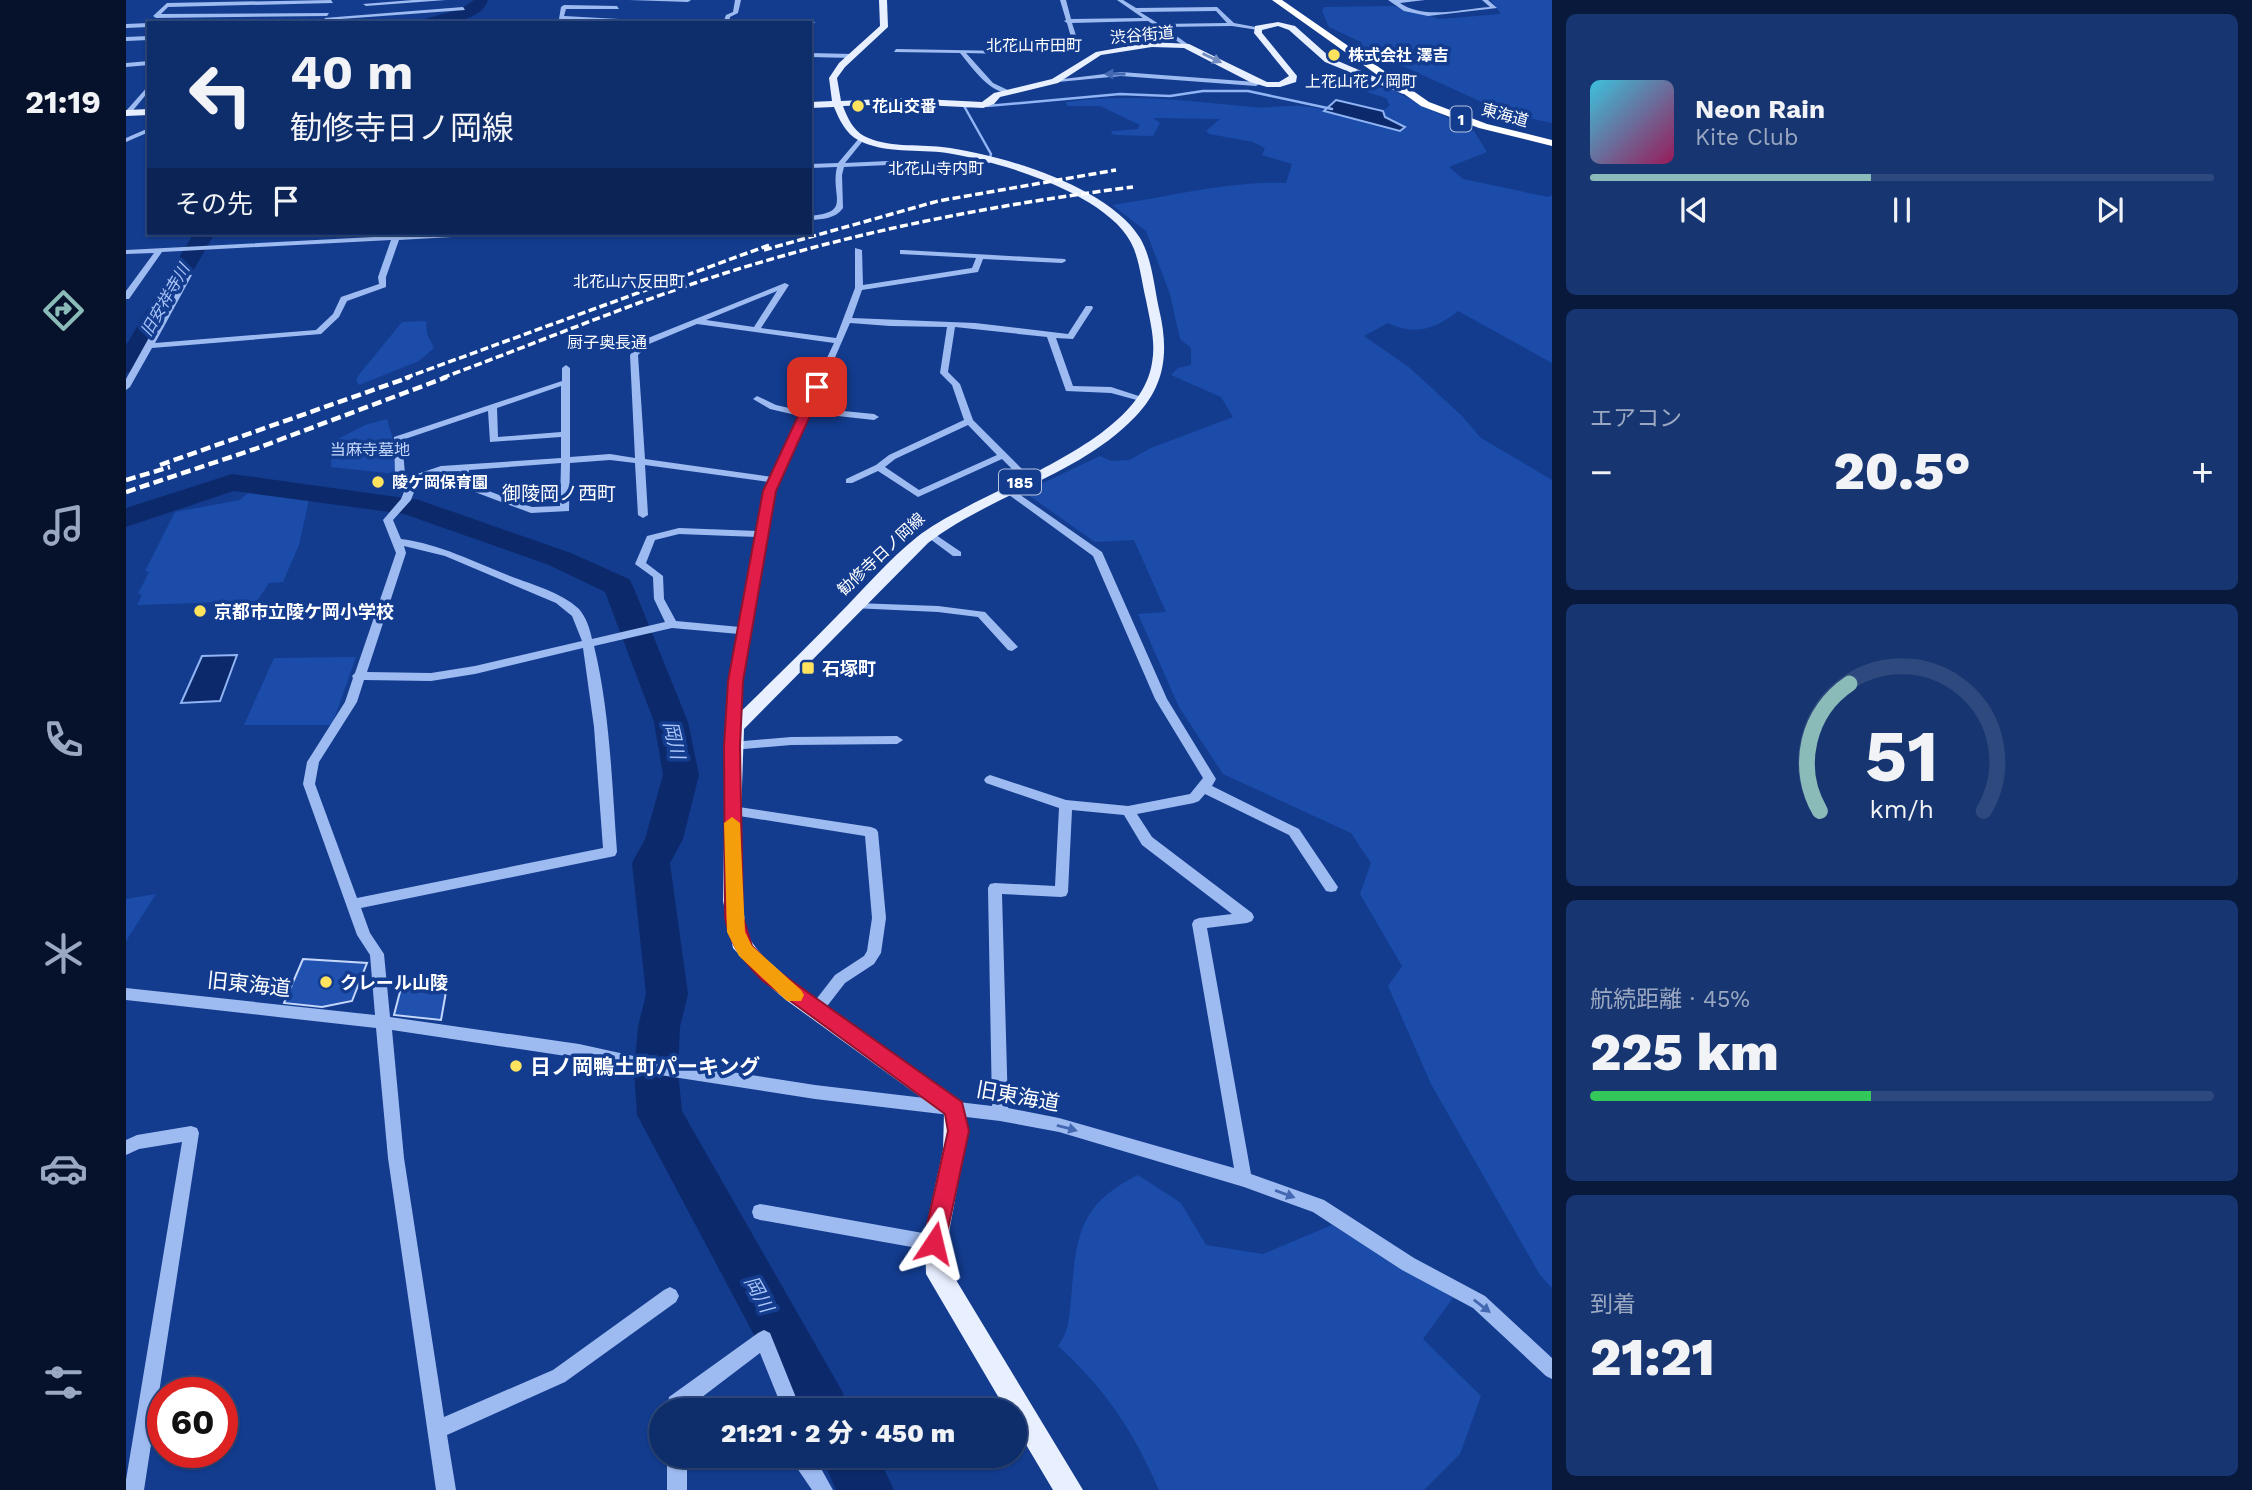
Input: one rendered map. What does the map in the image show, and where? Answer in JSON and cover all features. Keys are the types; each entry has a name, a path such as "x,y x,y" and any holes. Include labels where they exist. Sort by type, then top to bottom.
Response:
{"highway":[{"name":"東海道","path":"1276,0 1406,92 1445,113 1483,126 1552,141"},
{"name":"東海道","path":"1286,0 1405,87 1432,102 1492,124 1552,141"}],"main road":[{"path":"861,138 849,126 839,104 834,78 852,56 884,27 883,0"},
{"path":"1256,84 1278,85 1293,80 1263,41 1258,27 1278,24 1292,28 1322,56 1406,92"},
{"name":"渋谷街道","path":"812,105 903,101 979,105 991,102 997,95 1058,80 1098,53 1143,47 1187,46 1237,71 1256,84"},
{"path":"1362,75 1378,73"},
{"path":"127,113 147,112"},
{"name":"勧修寺日ノ岡線","path":"734,736 856,606 930,534 1006,489 1096,444 1116,429 1144,399 1153,383 1161,353 1146,275 1136,242 1116,218 1027,171 974,154 877,143 861,138"},
{"path":"734,736 734,917 740,942 769,974 955,1109 959,1131 934,1243 942,1283 1069,1490"}],"street":[{"path":"368,21 365,2 443,0"},
{"path":"617,8 564,7 561,18 615,21 619,0"},
{"path":"632,0 688,0"},
{"path":"727,21 728,16 734,13 738,0"},
{"path":"1063,0 1077,48"},
{"path":"1119,0 1187,46"},
{"path":"1394,1 1422,0"},
{"path":"1394,1 1406,10 1428,14 1494,8 1485,0"},
{"path":"326,18 332,1 166,5 156,16 326,18 462,10 472,4"},
{"path":"210,21 226,4"},
{"path":"1180,9 1194,25"},
{"path":"1134,10 1217,9 1232,24"},
{"path":"1067,21 1147,20"},
{"path":"1157,26 1232,24 1258,27"},
{"path":"126,26 147,25"},
{"path":"126,39 147,38"},
{"path":"896,51 1004,52"},
{"path":"961,51 991,84 1009,92"},
{"path":"812,55 852,56"},
{"path":"126,65 147,63"},
{"path":"1058,80 1121,74 1256,84"},
{"path":"127,113 147,89"},
{"path":"126,140 147,131"},
{"path":"812,218 835,214 842,204 841,165 861,138"},
{"path":"812,166 960,166"},
{"path":"126,252 419,235"},
{"path":"150,346 318,332 336,315 344,299 383,285 382,277 396,238"},
{"path":"858,250 859,288 839,341 775,480 761,534 736,681 734,736 791,741 897,740"},
{"path":"126,296 159,251"},
{"path":"903,252 1062,261"},
{"path":"859,288 975,270 980,257"},
{"path":"126,387 188,275"},
{"path":"643,515 634,355 646,342 785,285 756,330"},
{"path":"847,320 874,324 951,325 1070,337 1089,308"},
{"path":"698,322 839,341"},
{"path":"951,325 944,373 956,384 969,421 1027,479"},
{"path":"1051,336 1069,389 1111,390 1144,399"},
{"path":"465,468 463,484 531,510 565,509 566,368"},
{"path":"354,904 610,852 599,714 579,615 563,603 417,542 400,541 388,530 388,520 406,500 411,487 400,474 397,439 566,382"},
{"path":"757,399 773,407 874,418"},
{"path":"492,407 493,440 567,434"},
{"path":"849,481 879,467 892,457 969,421"},
{"path":"879,467 918,494 1004,455"},
{"path":"406,481 441,469 610,457 775,480"},
{"path":"990,780 1066,805 1128,811 1194,798 1210,779 1161,699 1098,554 1006,489"},
{"path":"672,624 659,600 658,576 640,564 651,538 679,531 761,534"},
{"path":"930,534 957,554"},
{"path":"400,541 401,552 351,702 313,761 309,784 364,935 377,954 396,1158 446,1490"},
{"path":"856,606 938,609 981,614 1012,647"},
{"path":"358,676 431,677 672,624 744,631"},
{"path":"1205,788 1294,832 1331,887"},
{"path":"1000,1114 995,888 1061,892 1066,805"},
{"path":"732,811 871,832 879,918 874,953 869,960 840,979 816,1010"},
{"path":"1128,811 1147,841 1247,918 1199,924 1244,1179"},
{"name":"旧東海道","path":"128,997 382,1022 579,1051 659,1068 1000,1114 1059,1125 1244,1179 1318,1206 1409,1264 1479,1302 1552,1370"},
{"path":"126,1148 137,1142 191,1133 134,1490"},
{"path":"760,1212 934,1243"},
{"path":"437,1430 559,1376 670,1296"},
{"path":"684,1398 764,1339 787,1398"},
{"path":"677,1468 677,1490"},
{"path":"809,1468 823,1490"}],"green space":[{"path":"1491,0 1552,0 1552,123 1506,113 1363,48 1361,42 1329,27 1322,11 1324,7 1393,6 1440,19 1501,14"},
{"path":"1366,86 1390,89 1474,131 1487,152 1449,167 1463,179 1548,197 1552,195 1552,363 1458,311 1424,329 1407,329 1388,323 1364,336 1410,368 1461,415 1481,438 1552,480 1552,1288 1540,1275 1431,1084 1388,986 1402,966 1360,894 1371,863 1351,833 1223,774 1179,707 1138,614 1166,612 1134,540 1095,542 1024,492 1100,456 1111,461 1129,460 1151,448 1233,417 1221,397 1171,375 1178,368 1191,365 1191,348 1180,339 1170,294 1146,231 1112,205 1242,184 1286,183 1292,164 1262,155 1265,148 1253,142 1209,134 1206,131 1220,119 1153,118 1160,123 1153,136 1117,135 1111,134 1112,131 1138,129 1140,125 1100,106 1067,106 1066,102 1136,98 1259,107 1301,106 1396,124 1394,119 1385,117 1383,111 1390,105 1386,98 1361,90"},
{"path":"426,321 427,334 434,348 419,361 359,385 356,381 358,376 402,322"},
{"name":"当麻寺墓地","path":"387,419 397,454 395,474 331,467 332,442 365,425"},
{"path":"248,493 309,500 299,545 283,582 269,583 257,601 137,605 142,595 138,594 149,572 145,571 175,512 240,500"},
{"path":"356,657 332,725 244,725 274,658"},
{"path":"156,894 126,941 126,899"},
{"path":"1138,1175 1181,1203 1206,1245 1263,1254 1332,1225 1453,1298 1423,1339 1481,1396 1460,1454 1424,1490 1159,1490 1139,1448 1117,1412 1091,1379 1058,1346 1068,1324 1075,1259 1084,1226 1102,1199"}],"shaded area":[{"path":"1336,100 1383,111 1385,117 1405,127 1400,131 1324,111"},
{"path":"237,655 220,701 181,703 202,656"}],"building":[{"name":"クレール山陵","path":"303,959 367,963 352,1001 322,1007 284,1003"},
{"path":"447,986 441,1020 394,1015 401,988"}],"waterway":[{"name":"旧安祥寺川","path":"428,21 466,13 479,6 481,0"},
{"path":"987,106 1120,94 1170,96 1203,91 1248,91 1332,109"},
{"path":"969,106 964,106 991,154 989,162"},
{"name":"旧安祥寺川","path":"126,366 203,235"},
{"name":"岡川","path":"126,518 232,482 409,506 560,559 618,586 671,722 681,775 664,839 651,863 667,994 659,1027 656,1071 660,1115 816,1398"},
{"name":"岡川","path":"854,1468 866,1490"}],"railway":[{"path":"764,250 938,201 1116,170"},
{"path":"442,378 663,294 802,250 966,213 1133,187"},
{"path":"405,378 772,244"},
{"path":"160,465 410,377"},
{"path":"126,492 255,449 447,377"},
{"path":"126,480 170,467"}],"slow traffic":[{"path":"732,823 736,932 746,951 794,995"}],"place":[{"name":"株式会社 澤吉","path":"1334,55"},
{"name":"花山交番","path":"858,106"},
{"name":"陵ケ岡保育園","path":"378,482"},
{"name":"京都市立陵ケ岡小学校","path":"200,611"},
{"name":"石塚町","path":"808,668"},
{"name":"クレール山陵","path":"326,982"},
{"name":"日ノ岡鴨土町パーキング","path":"516,1066"}],"district":[{"name":"北花山市田町","path":"1034,45"},
{"name":"上花山花ノ岡町","path":"1361,81"},
{"name":"北花山寺内町","path":"936,168"},
{"name":"北花山六反田町","path":"629,281"},
{"name":"厨子奥長通","path":"607,342"},
{"name":"御陵岡ノ西町","path":"559,493"}],"route":[{"path":"817,387 769,491 736,681 732,746 732,871 736,932 746,951 793,994 955,1109 959,1131 934,1233 934,1243"}]}
